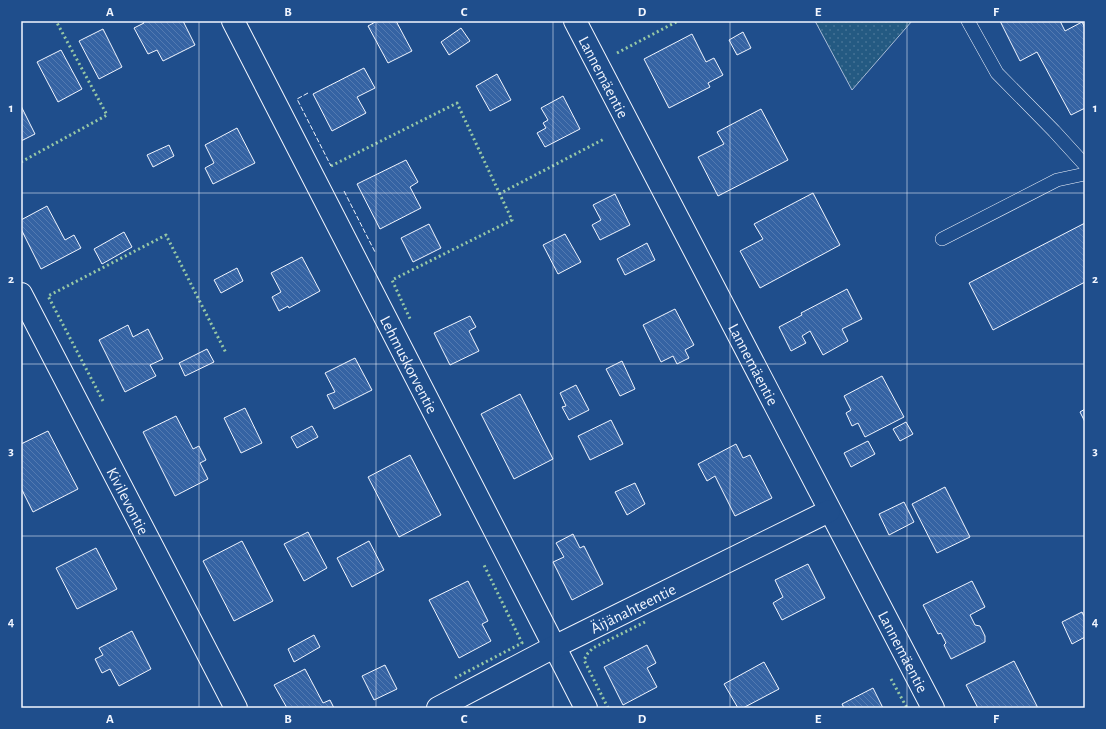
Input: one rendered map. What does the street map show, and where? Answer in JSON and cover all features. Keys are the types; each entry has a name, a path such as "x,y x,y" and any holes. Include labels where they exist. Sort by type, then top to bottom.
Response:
{"street":[{"name":"Lehmuskorventie","path":"234,21 586,708"},
{"name":"Lannemäentie","path":"575,21 933,708"},
{"name":"Kivilevontie","path":"21,294 236,708"},
{"name":"Äijänahteentie","path":"438,708 554,647 829,511"}],"lane":[{"path":"968,21 997,73 1085,165"},
{"path":"942,239 1057,180 1085,174"}],"shaded area":[{"path":"815,21 912,21 852,90"}],"building":[{"path":"143,21 183,21 195,45 163,61 157,50 148,54 134,28 144,23"},
{"path":"377,21 396,21 412,51 388,63 368,26"},
{"path":"1000,21 1060,21 1065,31 1082,22 1085,28 1085,108 1071,115 1037,52 1020,61"},
{"path":"461,28 470,41 449,55 441,42"},
{"path":"103,29 122,67 99,79 79,41"},
{"path":"743,32 751,48 737,55 729,40"},
{"path":"692,34 706,62 714,58 723,75 708,83 710,87 669,108 644,59"},
{"path":"61,50 82,89 58,102 37,62"},
{"path":"364,68 375,88 357,97 366,113 332,131 313,94"},
{"path":"497,74 511,100 490,111 476,86"},
{"path":"563,96 580,129 545,147 537,133 546,128 543,123 548,120 541,108"},
{"path":"21,106 35,134 21,141"},
{"path":"761,109 788,160 718,196 698,157 724,144 717,132"},
{"path":"237,128 255,163 213,184 205,168 214,163 205,145"},
{"path":"169,145 174,156 153,167 147,155"},
{"path":"406,160 418,182 410,187 421,208 380,229 357,184"},
{"path":"813,193 840,245 760,288 740,251 763,239 754,224"},
{"path":"615,194 630,225 600,240 592,225 601,220 593,205"},
{"path":"47,206 65,240 74,235 81,248 41,269 21,229 21,220"},
{"path":"1085,223 1085,282 993,330 969,283"},
{"path":"429,224 441,248 413,262 401,238"},
{"path":"124,232 132,247 102,264 94,249"},
{"path":"565,234 581,262 558,274 543,245"},
{"path":"647,243 655,260 625,275 617,259"},
{"path":"302,257 320,291 289,308 288,306 279,311 272,297 281,292 271,273"},
{"path":"237,268 243,281 221,293 214,280"},
{"path":"847,289 862,319 842,329 848,341 823,355 810,331 802,336 806,343 791,351 779,327 802,315 801,313"},
{"path":"675,309 694,345 685,350 689,358 677,364 673,356 661,362 643,325"},
{"path":"470,316 476,327 469,331 479,351 450,365 434,333"},
{"path":"128,325 133,337 148,329 163,359 150,365 156,376 125,392 99,340"},
{"path":"207,349 214,362 185,376 179,363"},
{"path":"355,358 372,390 334,409 327,395 335,392 325,373"},
{"path":"622,361 635,389 620,396 606,369"},
{"path":"882,376 904,417 865,437 858,423 852,426 846,413 851,410 844,396"},
{"path":"576,385 589,410 569,420 562,407 566,406 560,393"},
{"path":"520,394 553,459 514,479 481,414"},
{"path":"245,408 262,443 241,453 224,418"},
{"path":"1085,409 1085,422 1080,412"},
{"path":"176,416 193,449 199,446 206,460 200,463 208,479 175,496 143,432"},
{"path":"611,420 623,444 590,460 578,436"},
{"path":"906,422 913,434 900,441 893,429"},
{"path":"312,426 318,437 297,448 291,437"},
{"path":"48,431 78,489 33,512 21,488 21,444"},
{"path":"868,441 875,454 851,467 844,453"},
{"path":"736,444 743,458 750,455 772,498 735,516 715,476 707,481 698,464"},
{"path":"410,455 441,515 399,537 368,477"},
{"path":"635,483 645,504 627,515 615,492"},
{"path":"945,487 970,537 937,553 912,504"},
{"path":"904,502 914,522 889,535 879,514"},
{"path":"308,532 327,568 304,581 284,544"},
{"path":"573,534 580,548 584,546 603,584 572,600 553,562 564,557 556,543"},
{"path":"242,541 273,601 234,621 203,561"},
{"path":"369,541 384,570 352,587 337,558"},
{"path":"96,548 117,589 77,609 56,568"},
{"path":"808,564 825,598 782,620 773,603 783,597 775,580"},
{"path":"468,581 488,621 482,624 491,641 459,658 429,600"},
{"path":"972,581 985,607 970,615 975,625 980,626 985,636 985,642 951,659 944,645 946,643 941,633 938,634 923,605"},
{"path":"1082,612 1085,618 1085,637 1072,644 1062,622"},
{"path":"132,631 151,669 119,686 110,669 102,673 95,659 103,655 99,648"},
{"path":"314,635 320,647 294,662 288,649"},
{"path":"647,645 656,663 647,668 657,687 623,705 604,667"},
{"path":"1014,661 1038,708 978,708 966,685"},
{"path":"764,662 779,689 743,708 738,708 724,684"},
{"path":"385,665 397,689 374,700 362,676"},
{"path":"305,669 323,703 330,700 334,708 287,708 274,685"},
{"path":"873,688 883,708 844,708 842,704"}],"hedge":[{"path":"21,162 107,115 56,21"},
{"path":"617,53 678,21"},
{"path":"331,166 457,103 512,220 392,280 411,321"},
{"path":"499,194 604,139"},
{"path":"103,401 48,296 166,235 226,353"},
{"path":"455,678 522,643 484,565"},
{"path":"608,708 584,660 593,648 645,622"},
{"path":"891,679 907,708"}],"fence":[{"path":"308,93 297,99 331,166"},
{"path":"344,191 375,252"}]}
